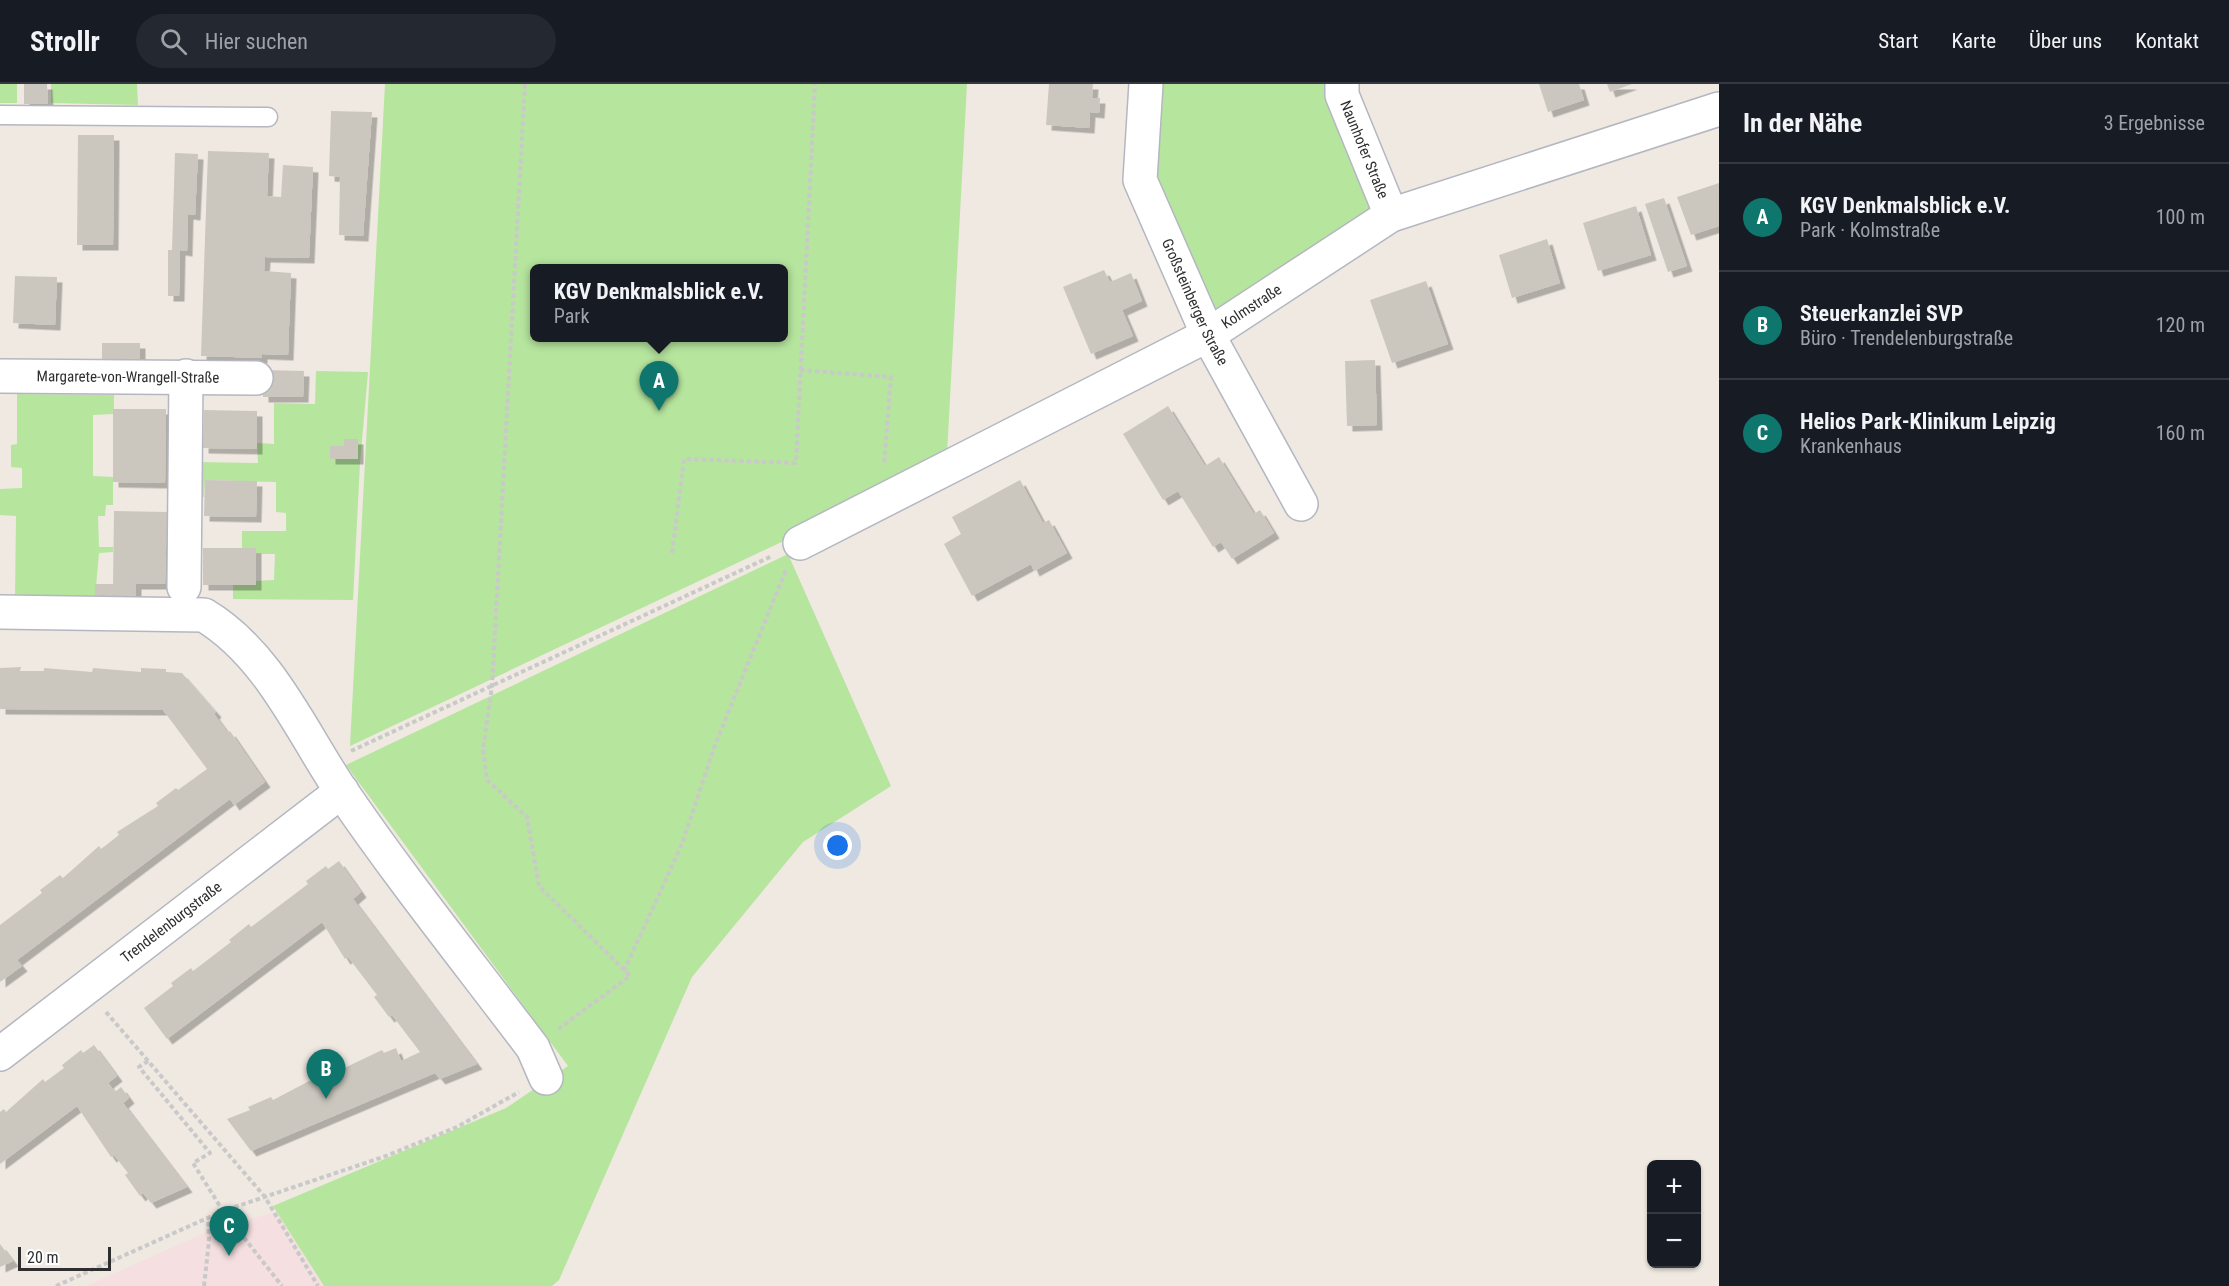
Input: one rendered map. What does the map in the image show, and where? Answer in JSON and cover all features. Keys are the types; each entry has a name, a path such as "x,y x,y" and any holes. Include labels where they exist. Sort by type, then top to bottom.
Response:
{"street":[{"name":"Großsteinberger Straße","path":"1146,84 1140,180 1208,335 1301,504"},
{"name":"Naunhofer Straße","path":"1342,84 1342,95 1391,215"},
{"name":"Kolmstraße","path":"800,543 1208,335 1391,215 1719,110"},
{"name":"Margarete-von-Wrangell-Straße","path":"0,376 256,378"},
{"path":"184,586 186,376"},
{"path":"0,612 204,615 227,629 270,678 342,791 533,1048 546,1078"},
{"name":"Trendelenburgstraße","path":"0,1054 342,791"}],"lane":[{"path":"0,115 268,117"}],"path":[{"path":"525,84 492,686 483,750 487,780 527,817 539,886 630,976 533,1048"},
{"path":"672,553 684,459 796,463 816,84"},
{"path":"800,370 891,377 883,475 894,497"},
{"path":"325,763 800,543"},
{"path":"624,970 682,844 715,745 781,578 800,543"},
{"path":"86,988 265,1197 318,1286"},
{"path":"148,1061 140,1067 210,1153 193,1163 223,1211 282,1286"},
{"path":"56,1286 223,1211 386,1156 457,1127 546,1078"},
{"path":"204,1286 209,1241 208,1218"}],"shaded area":[{"path":"277,1212 324,1286 86,1286 220,1226"}],"green space":[{"path":"0,84 17,84 17,103 0,103"},
{"path":"51,84 137,84 138,105 51,103"},
{"path":"385,84 967,84 947,454 788,539 350,746"},
{"path":"1146,84 1342,84 1391,215 1208,335 1140,180"},
{"path":"316,371 368,372 360,463 353,600 233,599 233,585 256,585 256,581 274,580 275,554 256,554 256,548 242,548 242,531 286,531 286,513 276,512 276,482 205,480 204,497 196,496 197,462 258,463 257,443 274,444 274,403 315,404"},
{"path":"17,394 114,395 114,414 93,415 93,476 113,477 113,505 106,505 105,516 98,516 99,547 113,547 113,552 99,553 95,598 15,597 16,516 0,515 0,489 22,488 22,468 11,467 11,445 17,444"},
{"path":"788,554 891,786 803,842 692,977 559,1280 552,1286 324,1286 273,1206 506,1108 568,1066 346,765"}],"building":[{"path":"24,84 47,84 48,104 24,104"},
{"path":"1049,84 1093,84 1092,98 1100,98 1099,113 1090,112 1089,128 1046,125"},
{"path":"1539,84 1579,84 1584,100 1548,112"},
{"path":"1607,84 1632,84 1610,92"},
{"path":"331,111 372,112 363,236 339,235 340,177 329,176"},
{"path":"78,135 114,135 113,245 77,245"},
{"path":"208,151 269,153 267,196 281,197 283,165 313,167 309,258 265,257 264,271 291,273 288,355 262,354 262,358 201,356"},
{"path":"175,153 198,154 195,215 188,214 187,251 180,250 179,296 168,296 168,250 172,250"},
{"path":"1719,183 1719,226 1691,235 1677,197"},
{"path":"1664,198 1687,266 1668,272 1645,204"},
{"path":"1636,206 1651,255 1598,271 1583,223"},
{"path":"1547,239 1560,283 1512,298 1499,255"},
{"path":"1104,270 1110,282 1131,273 1142,301 1122,310 1133,336 1091,354 1063,287"},
{"path":"15,276 57,277 55,325 13,323"},
{"path":"1426,281 1448,344 1392,363 1370,300"},
{"path":"102,343 140,343 140,365 102,365"},
{"path":"1375,360 1377,425 1347,426 1345,361"},
{"path":"263,370 304,371 303,397 263,397"},
{"path":"1168,406 1205,466 1219,457 1254,514 1260,510 1274,533 1232,559 1221,542 1213,547 1178,491 1163,500 1123,434"},
{"path":"113,409 166,409 165,483 113,482"},
{"path":"204,410 257,411 257,449 203,448"},
{"path":"344,439 358,439 358,459 330,459 330,446 344,446"},
{"path":"205,480 257,481 256,517 204,516"},
{"path":"1020,480 1043,523 1049,520 1067,553 1034,571 1031,564 972,596 944,544 961,534 952,517"},
{"path":"114,511 167,512 165,584 136,584 136,598 95,598 95,584 113,584"},
{"path":"203,548 256,548 256,585 203,585"},
{"path":"21,667 20,671 44,671 44,668 92,672 93,668 141,672 141,668 166,669 166,672 182,673 216,712 214,714 228,733 230,731 265,782 234,805 230,799 218,808 17,960 22,966 0,982 0,925 42,893 40,890 60,875 63,878 99,846 101,849 119,835 117,832 158,806 156,803 176,788 178,790 207,769 163,710 0,709 0,668"},
{"path":"339,861 361,892 353,899 477,1064 440,1079 435,1073 251,1151 227,1119 250,1110 248,1107 271,1097 273,1100 315,1078 317,1081 382,1050 384,1053 396,1048 401,1061 420,1052 392,1015 389,1017 374,997 377,995 348,957 345,959 322,922 167,1039 144,1008 173,986 171,983 191,968 193,971 231,942 229,940 249,924 251,927 308,884 306,881 326,866 328,869"},
{"path":"94,1045 117,1076 108,1083 115,1092 121,1087 129,1098 123,1103 187,1187 151,1203 143,1193 140,1196 125,1175 128,1173 114,1155 111,1157 77,1106 0,1164 0,1112 4,1109 6,1112 43,1079 45,1082 64,1068 62,1065 81,1050 83,1053"},
{"path":"0,1244 13,1261 0,1267"}],"place":[{"name":"KGV Denkmalsblick e.V.","path":"659,411"},
{"name":"Steuerkanzlei SVP","path":"326,1099"},
{"name":"Helios Park-Klinikum Leipzig","path":"229,1256"}]}
